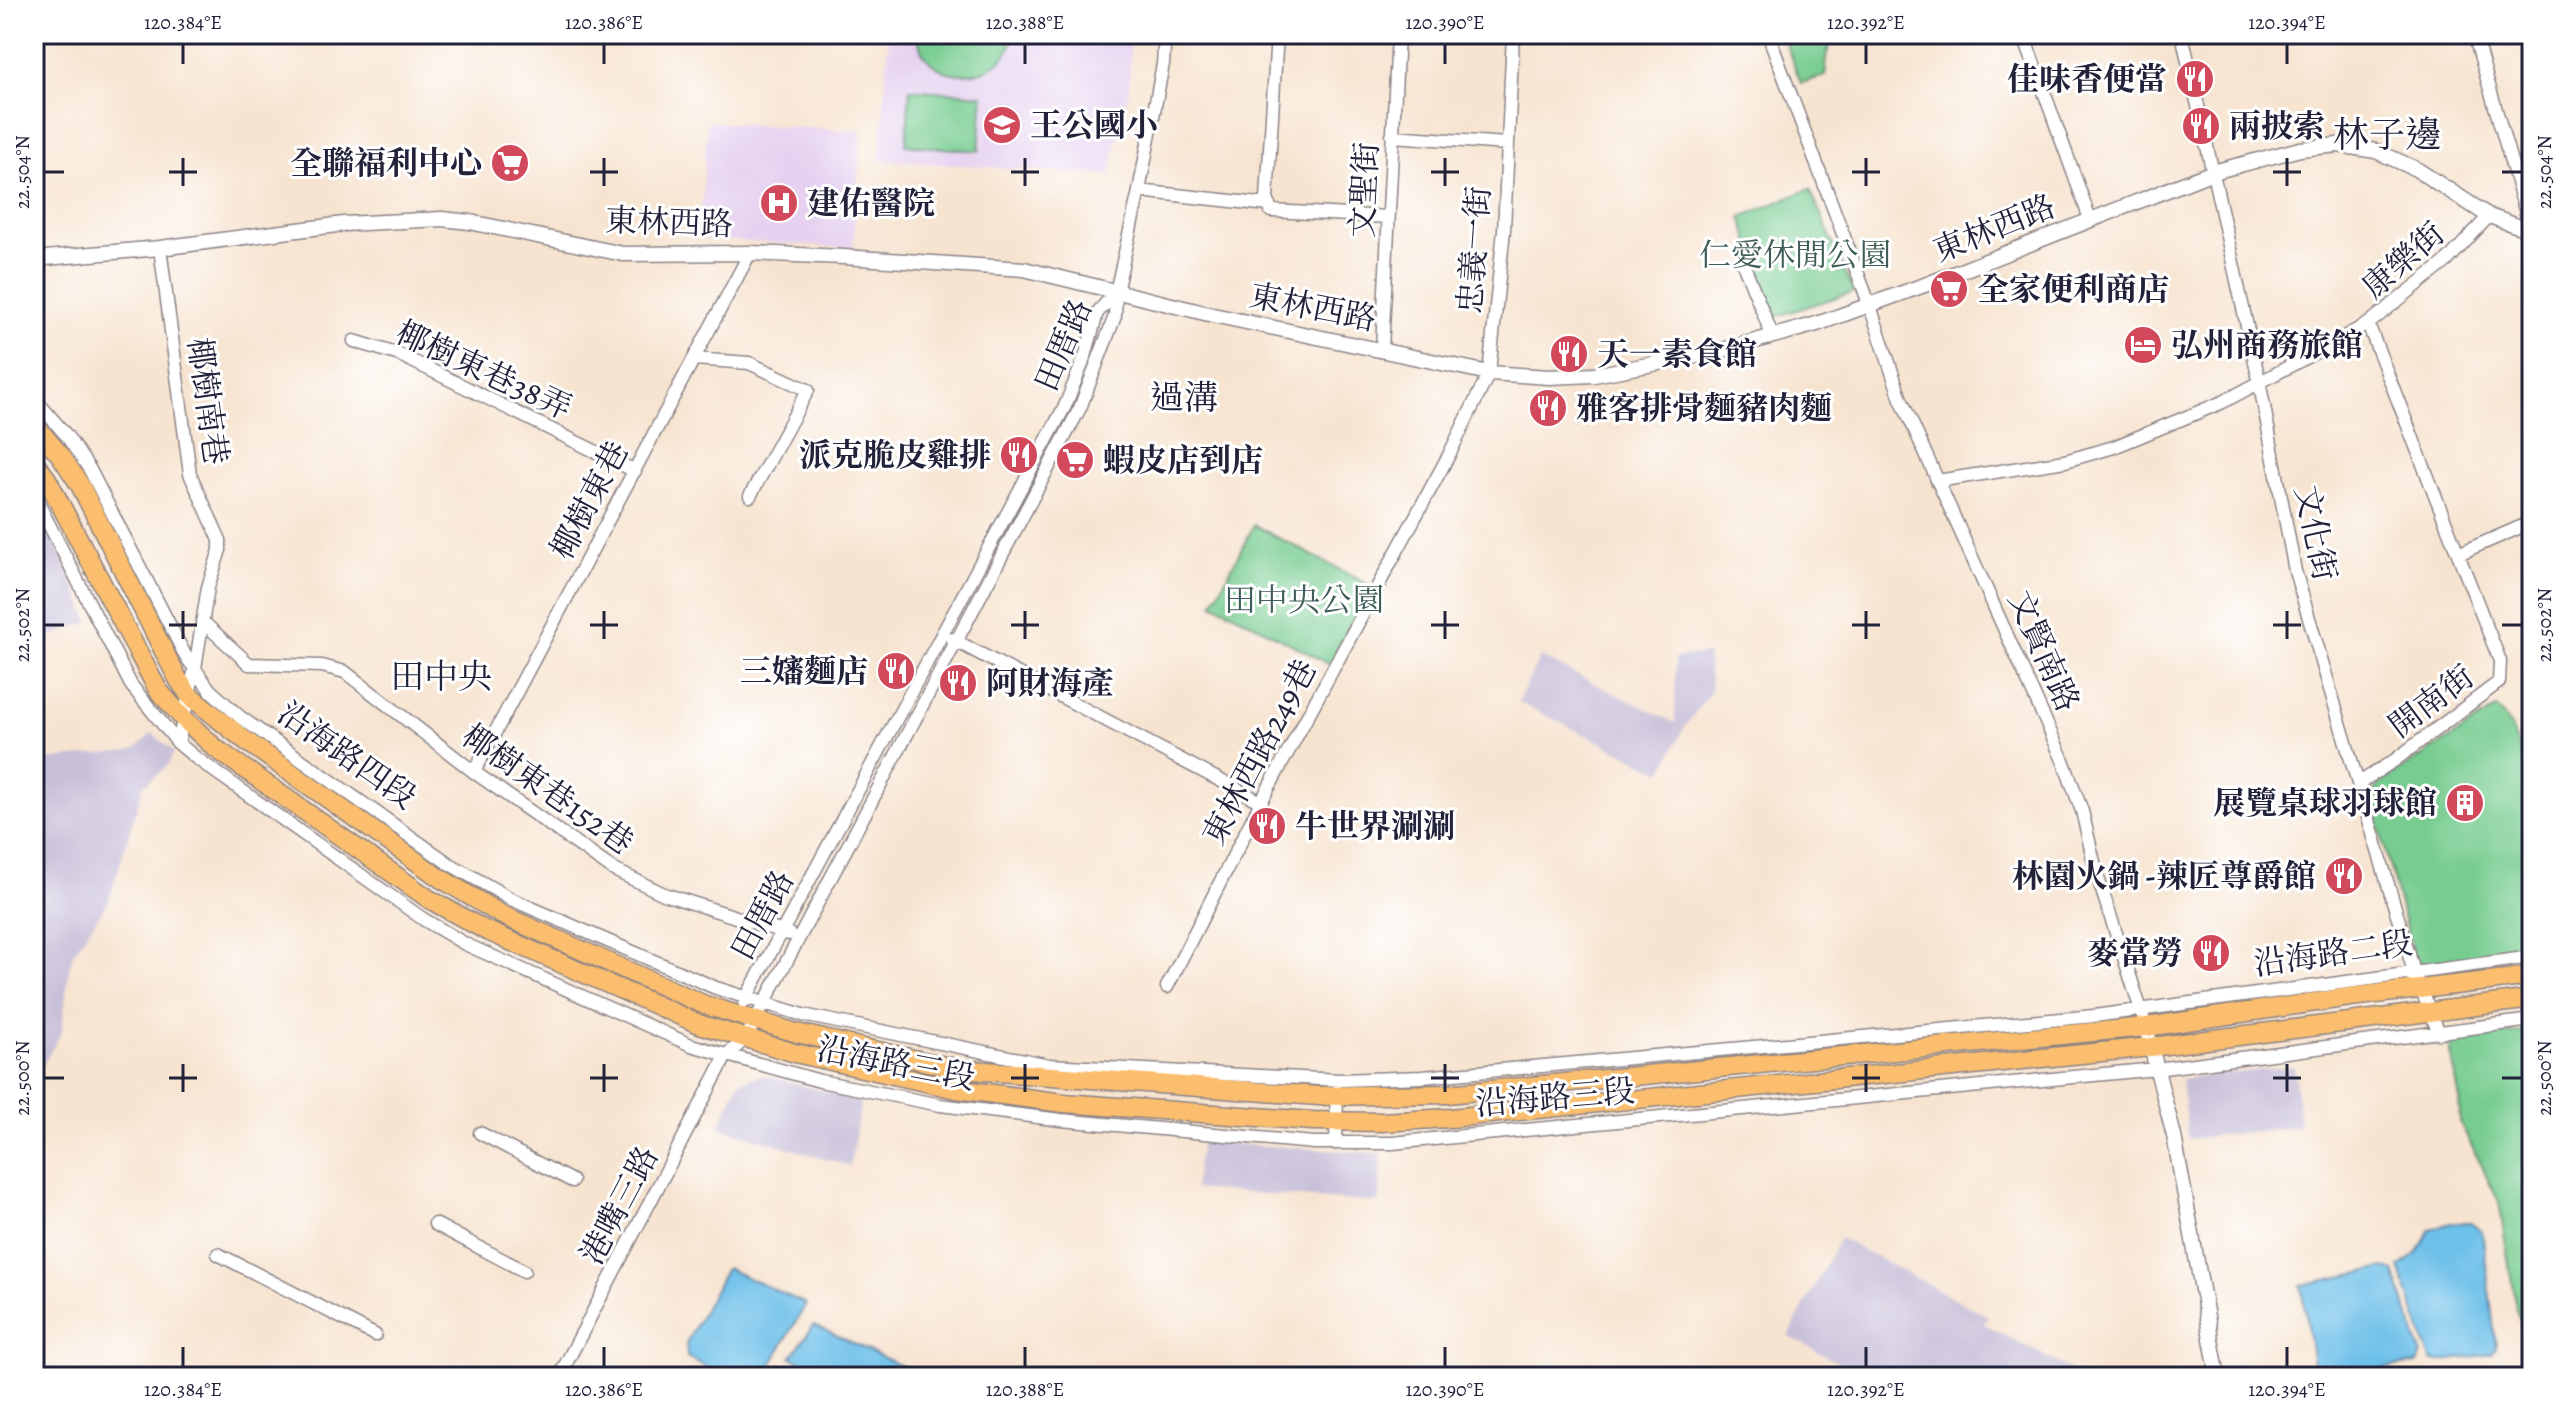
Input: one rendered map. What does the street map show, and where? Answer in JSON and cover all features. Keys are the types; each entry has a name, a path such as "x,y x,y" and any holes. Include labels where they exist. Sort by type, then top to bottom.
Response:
{"main road":[{"name":"沿海路四段","path":"34,424 80,485 189,695 242,738 330,801 440,878 502,915 705,1005 746,1018"},
{"path":"34,461 47,479 158,690 215,748 429,899 485,930 699,1024 737,1035"},
{"path":"75,575 93,566"},
{"name":"沿海路二段","path":"2144,1018 2532,976"},
{"path":"2151,1047 2532,999"},
{"name":"沿海路三段","path":"746,1018 959,1069 1337,1088 1423,1086 2144,1018"},
{"name":"沿海路三段","path":"737,1035 795,1053 1062,1112 1143,1118 1452,1128 1846,1078 2151,1047"}],"street":[{"path":"1116,292 1139,191 1163,64 1165,34"},
{"path":"1277,34 1271,211 1388,217"},
{"name":"文聖街","path":"1382,349 1398,34"},
{"name":"忠義一街","path":"1489,373 1504,230 1513,34"},
{"name":"文賢南路","path":"1768,34 1870,306 1901,399 2063,760 2082,811 2116,939 2144,1018"},
{"path":"2023,34 2090,219"},
{"name":"文化街","path":"2182,34 2259,380 2295,571 2414,972 2439,1033"},
{"path":"2474,34 2532,232"},
{"path":"1392,136 1507,144"},
{"name":"東林西路","path":"34,259 160,248 344,224 442,219 623,254 750,253 949,262 1024,269 1213,315 1489,373 1549,377 1594,375 1712,353 1870,306 2213,172 2300,149 2338,145 2376,151 2416,169 2489,216 2532,232"},
{"path":"1139,191 1269,205"},
{"name":"康樂街","path":"1937,481 2065,461 2114,447 2223,402 2368,324 2447,261 2489,216"},
{"name":"椰樹南巷","path":"160,248 190,474 220,540 178,743"},
{"name":"椰樹東巷","path":"474,772 750,253"},
{"path":"1743,263 1772,335"},
{"name":"田厝路","path":"737,1035 746,1018 747,998 1069,400 1097,313 1116,292"},
{"name":"田厝路","path":"726,1056 746,1018 765,1003 1080,408 1115,316 1116,292"},
{"name":"開南街","path":"2359,783 2395,760 2499,682 2500,661 2368,324"},
{"name":"椰樹東巷38弄","path":"354,341 400,355 635,471"},
{"path":"694,359 749,363 808,390 750,496"},
{"name":"東林西路249巷","path":"1167,987 1261,802 1450,453 1489,373"},
{"name":"沿海路四段","path":"34,398 66,435 90,470 185,655 210,690 240,717 448,863 513,900 716,988 765,1003"},
{"path":"34,495 131,685 178,743 423,919 465,944 691,1045 726,1056"},
{"path":"2458,554 2532,522"},
{"name":"椰樹東巷152巷","path":"202,621 249,664 322,666 345,672 474,772 614,870 664,894 799,937"},
{"path":"943,634 1261,802"},
{"name":"沿海路二段","path":"2144,1018 2414,972 2532,957"},
{"name":"沿海路三段","path":"765,1003 803,1015 1049,1065 1337,1088"},
{"path":"2144,1018 2174,1136 2218,1377"},
{"path":"2156,1069 2532,1020"},
{"path":"1843,1048 1847,1100"},
{"name":"沿海路三段","path":"726,1056 820,1081 940,1105 1062,1112"},
{"name":"港嘴三路","path":"559,1377 726,1056"},
{"name":"沿海路三段","path":"1143,1118 1336,1143 1392,1143 1452,1128 1847,1100 2156,1069"},
{"path":"1336,1143 1337,1088"},
{"path":"480,1133 572,1181"},
{"path":"435,1224 524,1271"},
{"path":"218,1254 375,1335"}],"shaded area":[{"name":"王公國小","path":"889,34 1131,34 1129,91 1110,175 880,160"},
{"name":"建佑醫院","path":"707,122 861,131 853,248 700,239"},
{"path":"34,507 55,541 90,622 50,636 43,654 34,655"},
{"path":"1707,654 1711,691 1684,728 1662,772 1518,702 1540,657 1675,723 1675,658"},
{"path":"152,733 174,752 167,766 143,786 109,900 74,952 69,968 62,1031 34,1081 34,761 129,751 137,748"},
{"path":"2294,1066 2300,1126 2188,1139 2181,1079"},
{"path":"763,1075 861,1101 850,1166 719,1127 739,1082"},
{"path":"1201,1142 1382,1153 1379,1203 1194,1189"},
{"path":"1840,1238 1988,1316 1984,1324 2084,1377 1865,1377 1788,1336"}],"green space":[{"path":"918,34 1013,34 1008,51 997,64 965,74 948,72 933,65 922,52"},
{"path":"1782,34 1830,34 1825,76 1801,83"},
{"path":"910,89 983,95 979,151 906,145"},
{"name":"仁愛休閒公園","path":"1810,189 1854,292 1774,317 1741,217"},
{"name":"田中央公園","path":"1254,525 1371,586 1329,664 1213,603"},
{"path":"2497,708 2511,727 2532,782 2532,953 2429,966 2421,964 2413,954 2371,797 2377,786"},
{"path":"2532,1031 2532,1366 2516,1308 2499,1202 2460,1122 2459,1094 2449,1041"}],"water":[{"path":"2469,1222 2482,1231 2496,1347 2492,1354 2437,1362 2431,1360 2399,1267 2417,1254 2430,1229"},
{"path":"726,1268 806,1304 764,1377 724,1377 687,1357 686,1344"},
{"path":"2384,1268 2394,1271 2421,1353 2417,1364 2315,1377 2301,1285"},
{"path":"814,1325 925,1377 829,1377 791,1357"}],"waterway":[{"path":"34,1099 39,1089"}],"place":[{"name":"佳味香便當","path":"2195,79"},
{"name":"王公國小","path":"1002,125"},
{"name":"兩披索","path":"2201,126"},
{"name":"全聯福利中心","path":"510,163"},
{"name":"建佑醫院","path":"779,203"},
{"name":"全家便利商店","path":"1949,289"},
{"name":"弘州商務旅館","path":"2143,345"},
{"name":"天一素食館","path":"1569,354"},
{"name":"雅客排骨麵豬肉麵","path":"1548,408"},
{"name":"派克脆皮雞排","path":"1019,455"},
{"name":"蝦皮店到店","path":"1075,460"},
{"name":"三嬸麵店","path":"896,671"},
{"name":"阿財海產","path":"958,683"},
{"name":"展覽桌球羽球館","path":"2465,803"},
{"name":"牛世界涮涮","path":"1267,826"},
{"name":"林園火鍋 -辣匠尊爵館","path":"2344,876"},
{"name":"麥當勞","path":"2211,953"}],"district":[{"name":"林子邊","path":"2387,134"},
{"name":"過溝","path":"1184,397"},
{"name":"田中央","path":"441,676"}]}
